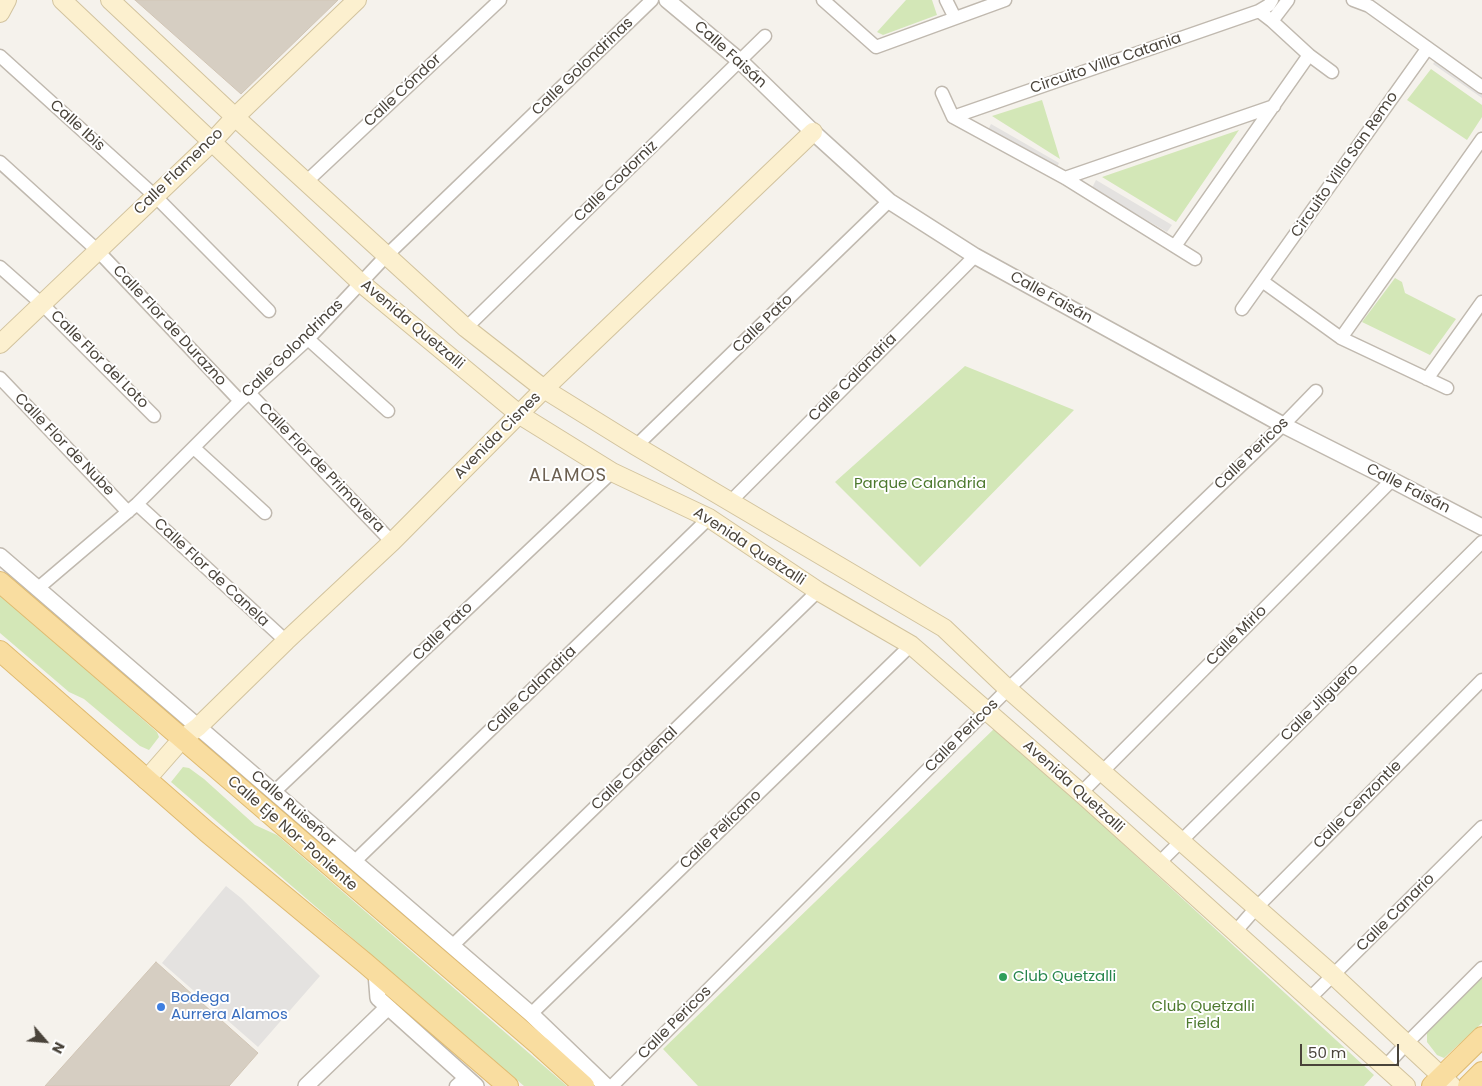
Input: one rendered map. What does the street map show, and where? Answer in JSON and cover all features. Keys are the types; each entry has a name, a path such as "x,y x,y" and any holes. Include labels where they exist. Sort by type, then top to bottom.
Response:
{"main road":[{"path":"0,13 7,0"},
{"name":"Avenida Quetzalli","path":"62,0 361,283 520,415 612,472 709,518 818,591 911,645 1081,793 1406,1086"},
{"name":"Avenida Quetzalli","path":"110,0 234,117 466,328 544,389 636,446 944,628 1008,689 1333,976 1406,1044 1442,1083"},
{"name":"Calle Flamenco","path":"0,344 43,305 212,142 234,117 357,0"},
{"name":"Avenida Cisnes","path":"146,780 190,733 392,542 544,389 813,132"},
{"name":"Calle Eje Nor-Poniente","path":"0,582 190,733 584,1086"},
{"path":"0,651 146,780 508,1086"},
{"path":"1442,1083 1482,1037"},
{"path":"1468,1086 1482,1072"}],"street":[{"name":"Calle Cóndor","path":"306,182 500,0"},
{"name":"Calle Golondrinas","path":"37,589 133,508 245,397 308,339 386,256 652,0"},
{"name":"Calle Faisán","path":"667,0 740,61 889,202 975,256 1283,425 1482,527"},
{"path":"824,0 876,47 1005,0"},
{"path":"946,0 955,18"},
{"name":"Circuito Villa Catania","path":"953,117 1259,11 1269,5 1272,0"},
{"path":"1272,21 1288,0"},
{"path":"1353,0 1367,3 1427,49 1482,86"},
{"path":"1259,11 1309,55 1332,72"},
{"name":"Calle Codorniz","path":"466,328 765,36"},
{"name":"Circuito Villa San Remo","path":"1242,309 1427,49"},
{"path":"1175,246 1309,55"},
{"name":"Calle Ibis","path":"0,56 154,196 269,311"},
{"path":"942,93 953,117 1065,178 1194,259"},
{"path":"1065,178 1274,106"},
{"path":"1341,338 1482,139"},
{"name":"Calle Flor de Durazno","path":"0,162 98,251 245,397"},
{"name":"Calle Pato","path":"636,446 889,202"},
{"name":"Calle Calandria","path":"731,501 975,256"},
{"name":"Calle Flor del Loto","path":"0,267 43,305 154,416"},
{"path":"1262,281 1341,338 1447,388"},
{"path":"1427,379 1482,302"},
{"path":"308,339 388,411"},
{"name":"Calle Flor de Nube","path":"0,378 133,508"},
{"name":"Calle Pericos","path":"612,1086 1008,689 1316,391"},
{"name":"Calle Flor de Primavera","path":"245,397 392,542"},
{"path":"194,448 265,512"},
{"name":"Calle Pato","path":"274,792 612,472"},
{"name":"Calle Mirlo","path":"1081,793 1392,480"},
{"name":"Calle Flor de Canela","path":"133,508 286,641"},
{"name":"Calle Calandria","path":"354,862 709,518"},
{"name":"Calle Jilguero","path":"1158,864 1482,542"},
{"name":"Calle Ruiseñor","path":"0,556 190,733 274,792 531,1014 606,1086"},
{"name":"Calle Cardenal","path":"452,946 818,591"},
{"name":"Calle Pelícano","path":"531,1014 911,645"},
{"name":"Calle Cenzontle","path":"1235,932 1256,908 1482,680"},
{"name":"Calle Canario","path":"1309,999 1482,827"},
{"path":"1385,1067 1482,968"},
{"path":"376,973 378,998 466,1083"},
{"path":"306,1086 387,1008"}],"green space":[{"path":"906,0 932,0 937,15 883,35 877,32"},
{"path":"1431,69 1482,105 1482,117 1467,140 1407,100"},
{"path":"1042,100 1060,159 992,116"},
{"path":"1239,130 1176,222 1102,177"},
{"path":"1395,278 1402,282 1405,293 1456,319 1430,355 1362,322"},
{"name":"Parque Calandria","path":"965,366 1074,410 920,567 835,482"},
{"path":"0,594 157,732 159,737 149,750 140,746 84,699 69,692 0,633"},
{"name":"Club Quetzalli","path":"996,727 1374,1075 1364,1086 698,1086 663,1049"},
{"path":"183,767 189,768 204,779 255,825 277,835 567,1086 524,1086 171,782"},
{"path":"1482,968 1482,1023 1444,1058 1437,1055 1427,1042 1427,1030"}],"shaded area":[{"path":"1439,56 1482,86 1482,98 1433,64"},
{"path":"991,124 1059,163 1056,169 988,130"},
{"path":"1096,180 1172,225 1167,232 1092,188"},
{"path":"226,886 241,898 320,976 258,1047 162,963"}],"building":[{"path":"135,0 338,0 241,94"},
{"name":"Bodega Aurrera Alamos","path":"156,962 258,1053 229,1086 45,1086"}],"place":[{"name":"Club Quetzalli","path":"1003,977"},
{"name":"Bodega Aurrera Alamos","path":"161,1007"}],"district":[{"name":"ALAMOS","path":"568,476"}],"park label":[{"name":"Club Quetzalli Field","path":"1203,1016"}]}
